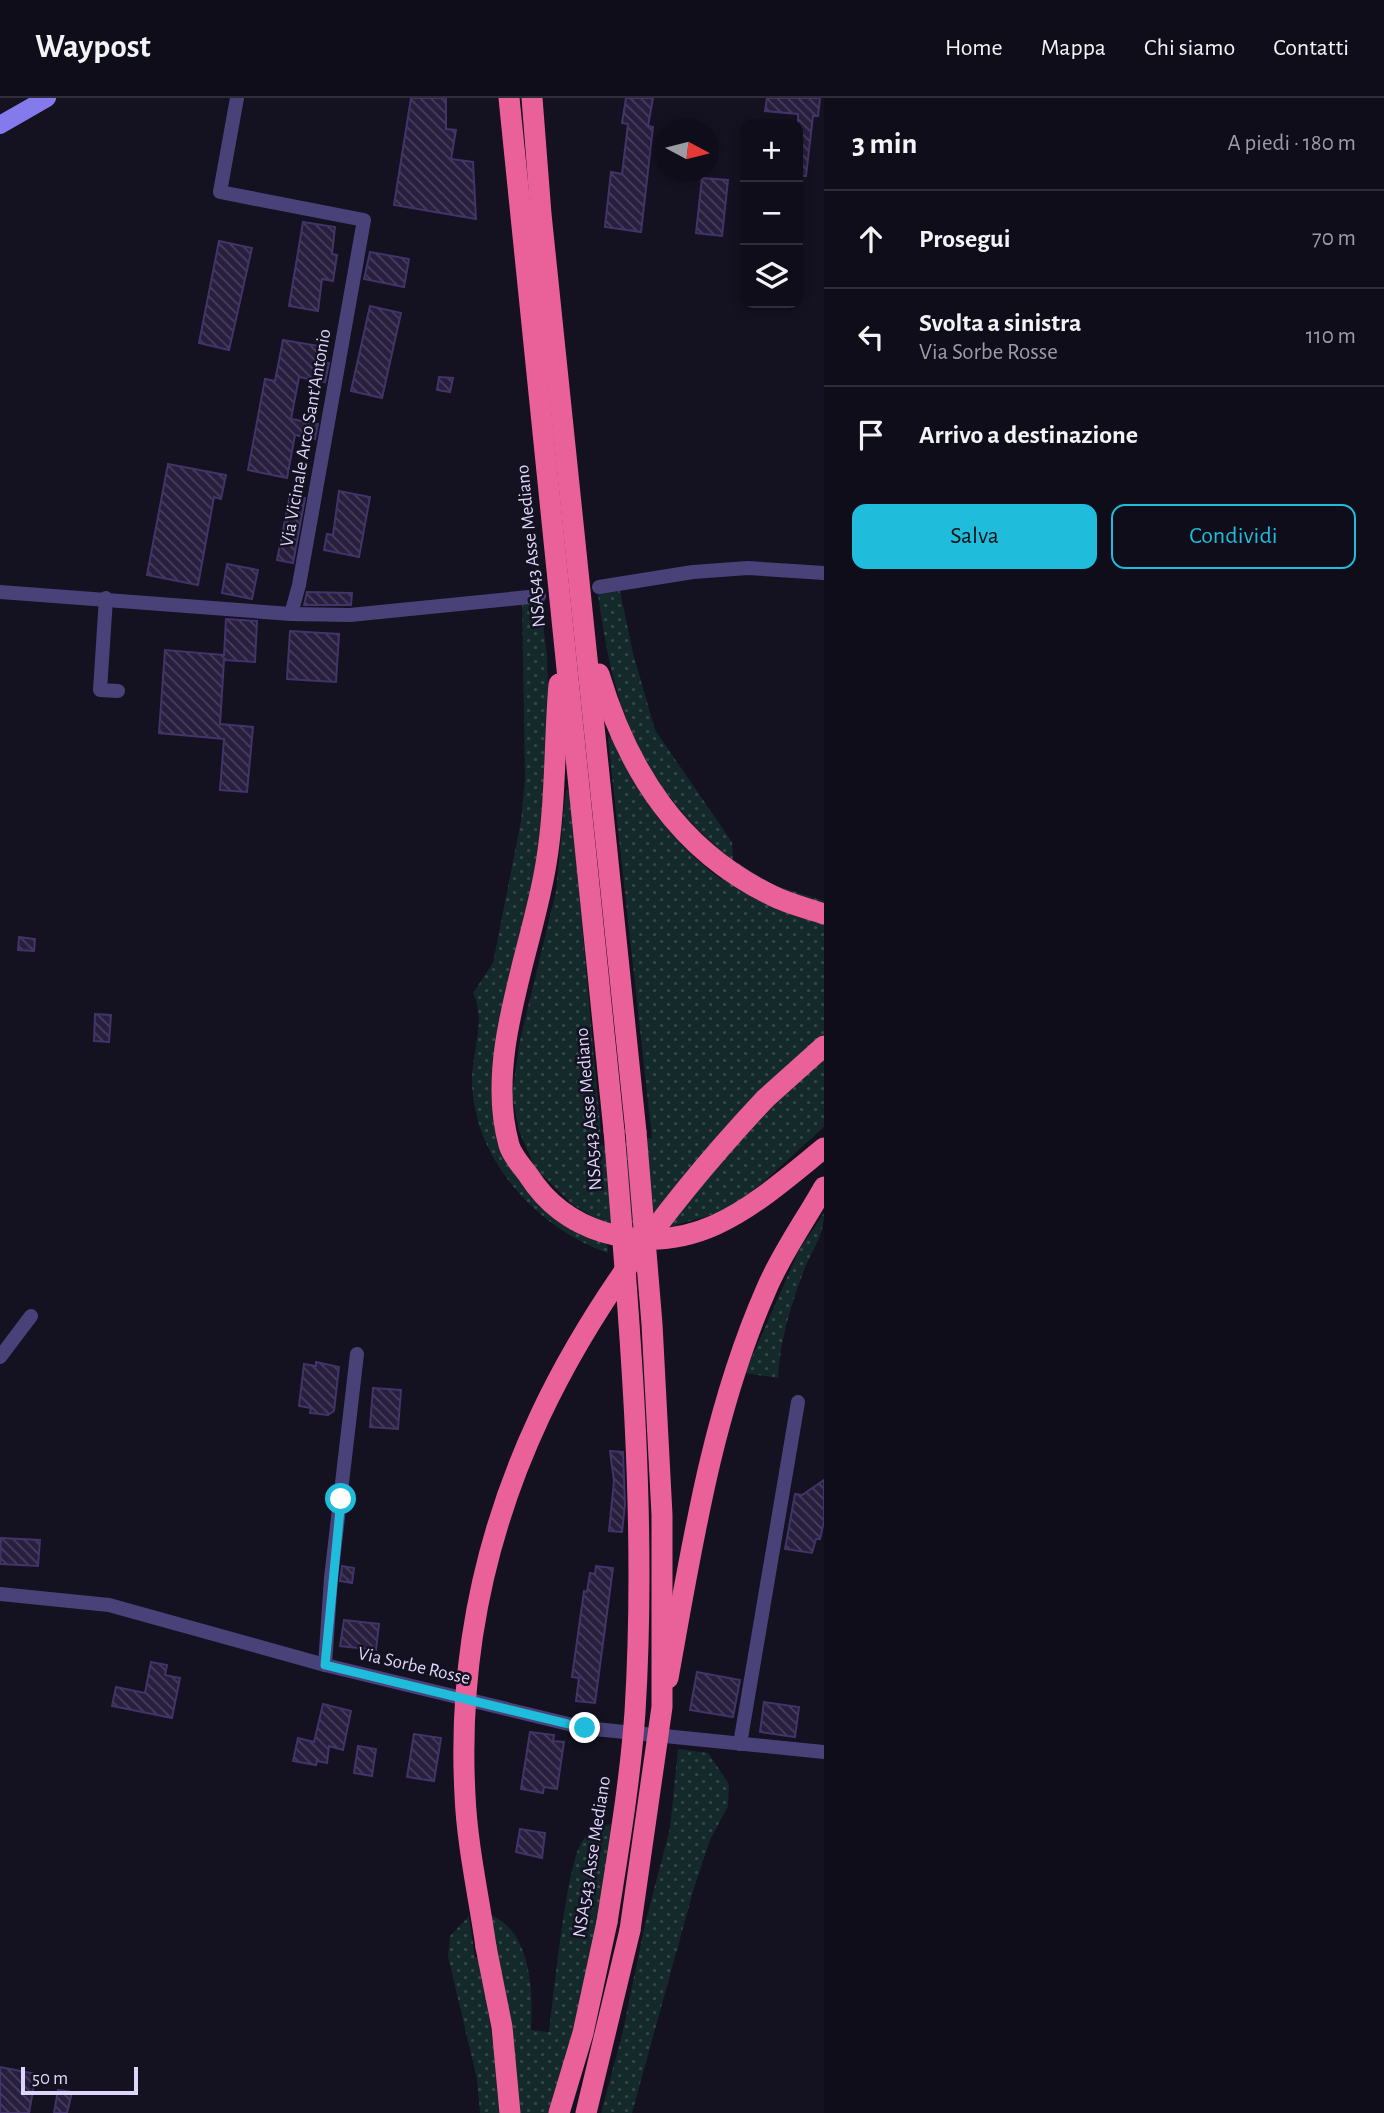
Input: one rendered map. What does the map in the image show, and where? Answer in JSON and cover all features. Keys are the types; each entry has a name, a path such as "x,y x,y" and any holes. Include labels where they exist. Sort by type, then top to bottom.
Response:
{"highway":[{"name":"NSA543 Asse Mediano","path":"509,98 614,1131 630,1318 638,1582 635,1713 624,1819 607,1922 583,2033 559,2113"},
{"path":"532,98 541,214 636,1132 652,1324 662,1515 662,1707"},
{"path":"584,621 613,722 646,784 683,833 720,865 774,897 824,914"},
{"path":"563,636 556,722 555,796 546,864 503,1065 502,1106 510,1148 542,1196 579,1224 625,1238 680,1237 730,1220 824,1149"},
{"path":"510,2113 502,2027 486,1947 465,1796 465,1714 472,1627 494,1537 522,1454 569,1355 603,1298 717,1150 765,1099 824,1046"},
{"path":"586,2113 630,1930 662,1707 709,1456 740,1356 767,1287 824,1187"}],"street":[{"path":"0,125 47,98"},
{"name":"Via Vicinale Arco Sant'Antonio","path":"237,98 220,192 364,220 299,585 291,614"},
{"path":"599,587 693,572 748,568 824,573"},
{"path":"0,593 106,598 291,614 363,614 538,596"},
{"path":"106,598 100,690 118,691"},
{"path":"0,1357 31,1316"},
{"path":"325,1665 331,1578 357,1354"},
{"path":"740,1744 798,1402"},
{"name":"Via Sorbe Rosse","path":"0,1594 109,1605 325,1665 585,1728 824,1752"}],"green space":[{"path":"620,591 633,653 655,730 732,842 733,860 774,885 824,901 824,1127 760,1185 725,1211 662,1229 607,1225 573,1205 535,1168 519,1131 512,1095 520,1040 556,891 566,790 570,790 602,1146 652,1138 608,739 610,734 643,796 685,848 721,879 733,861 674,803 636,742 613,675 598,594"},
{"path":"540,599 547,656 549,716 543,831 494,1065 492,1087 496,1121 504,1147 607,1241 608,1253 581,1242 556,1226 513,1186 483,1135 475,1107 472,1077 479,1024 473,993 493,963 521,821 525,779 522,601"},
{"path":"824,1213 819,1237 790,1312 783,1338 778,1378 745,1373 800,1248"},
{"path":"678,1749 708,1753 729,1784 728,1806 710,1840 694,1888 632,2113 601,2113 670,1828"},
{"path":"611,1824 601,1914 554,2113 518,2113 491,1915 505,1924 522,1949 530,1982 531,2030 549,2032 566,1901 577,1853 589,1834"},
{"path":"469,1916 475,1957 480,1957 503,2113 480,2113 477,2079 448,1956 450,1936"}],"building":[{"path":"411,98 446,98 446,129 456,130 451,159 473,162 476,219 394,205"},
{"path":"626,98 653,98 648,126 653,127 641,232 605,227 611,172 622,174 628,124 622,123"},
{"path":"767,98 820,98 818,116 813,116 806,176 803,176 803,119 798,119 798,114 765,111"},
{"path":"728,180 722,236 696,233 702,182"},
{"path":"303,222 335,227 332,254 337,255 333,281 322,279 318,311 289,306"},
{"path":"219,241 252,248 229,350 199,343"},
{"path":"370,252 409,259 404,287 364,279"},
{"path":"370,306 401,313 382,398 351,391"},
{"path":"283,340 319,346 317,361 329,363 325,382 299,377 291,419 318,424 315,439 295,435 287,478 248,470 265,379 275,381"},
{"path":"439,377 453,378 450,392 437,390"},
{"path":"168,464 226,475 221,499 214,497 198,585 147,575"},
{"path":"339,491 370,497 359,557 324,550 327,534 333,535"},
{"path":"290,495 305,498 293,563 277,560"},
{"path":"227,564 258,570 252,599 222,593"},
{"path":"307,592 352,593 351,605 304,605"},
{"path":"226,619 257,621 255,662 224,660 220,724 253,727 247,792 220,790 224,739 159,733 165,650 224,655"},
{"path":"290,631 339,634 336,682 287,679"},
{"path":"19,937 35,939 34,951 18,950"},
{"path":"95,1014 111,1015 109,1042 94,1041"},
{"path":"316,1362 339,1367 334,1411 328,1415 310,1413 311,1408 299,1406 304,1364 316,1366"},
{"path":"373,1388 401,1390 398,1429 370,1427"},
{"path":"610,1451 623,1452 625,1505 622,1532 609,1531 614,1481"},
{"path":"824,1480 824,1521 820,1539 816,1539 812,1553 785,1549 795,1494 802,1495"},
{"path":"1,1538 40,1540 38,1566 0,1564"},
{"path":"342,1566 354,1568 352,1583 340,1581"},
{"path":"596,1566 613,1568 595,1703 576,1701 579,1678 572,1677 584,1591 587,1592 590,1573 595,1574"},
{"path":"344,1620 379,1624 376,1650 340,1646"},
{"path":"151,1662 167,1665 165,1675 180,1678 172,1718 112,1706 116,1687 145,1693"},
{"path":"697,1672 740,1680 733,1717 690,1710"},
{"path":"764,1702 799,1707 795,1737 760,1732"},
{"path":"323,1704 351,1711 343,1750 329,1746 327,1763 317,1761 316,1765 293,1761 298,1738 314,1742"},
{"path":"530,1732 554,1735 553,1741 564,1742 557,1789 544,1787 543,1793 521,1789"},
{"path":"414,1734 441,1738 434,1781 407,1777"},
{"path":"358,1746 376,1749 372,1776 354,1773"},
{"path":"520,1829 545,1833 542,1858 516,1852"},
{"path":"0,2067 36,2074 29,2113 0,2113"},
{"path":"58,2090 72,2092 67,2113 54,2113"}],"route":[{"path":"341,1499 331,1578 325,1665 585,1728"}]}
